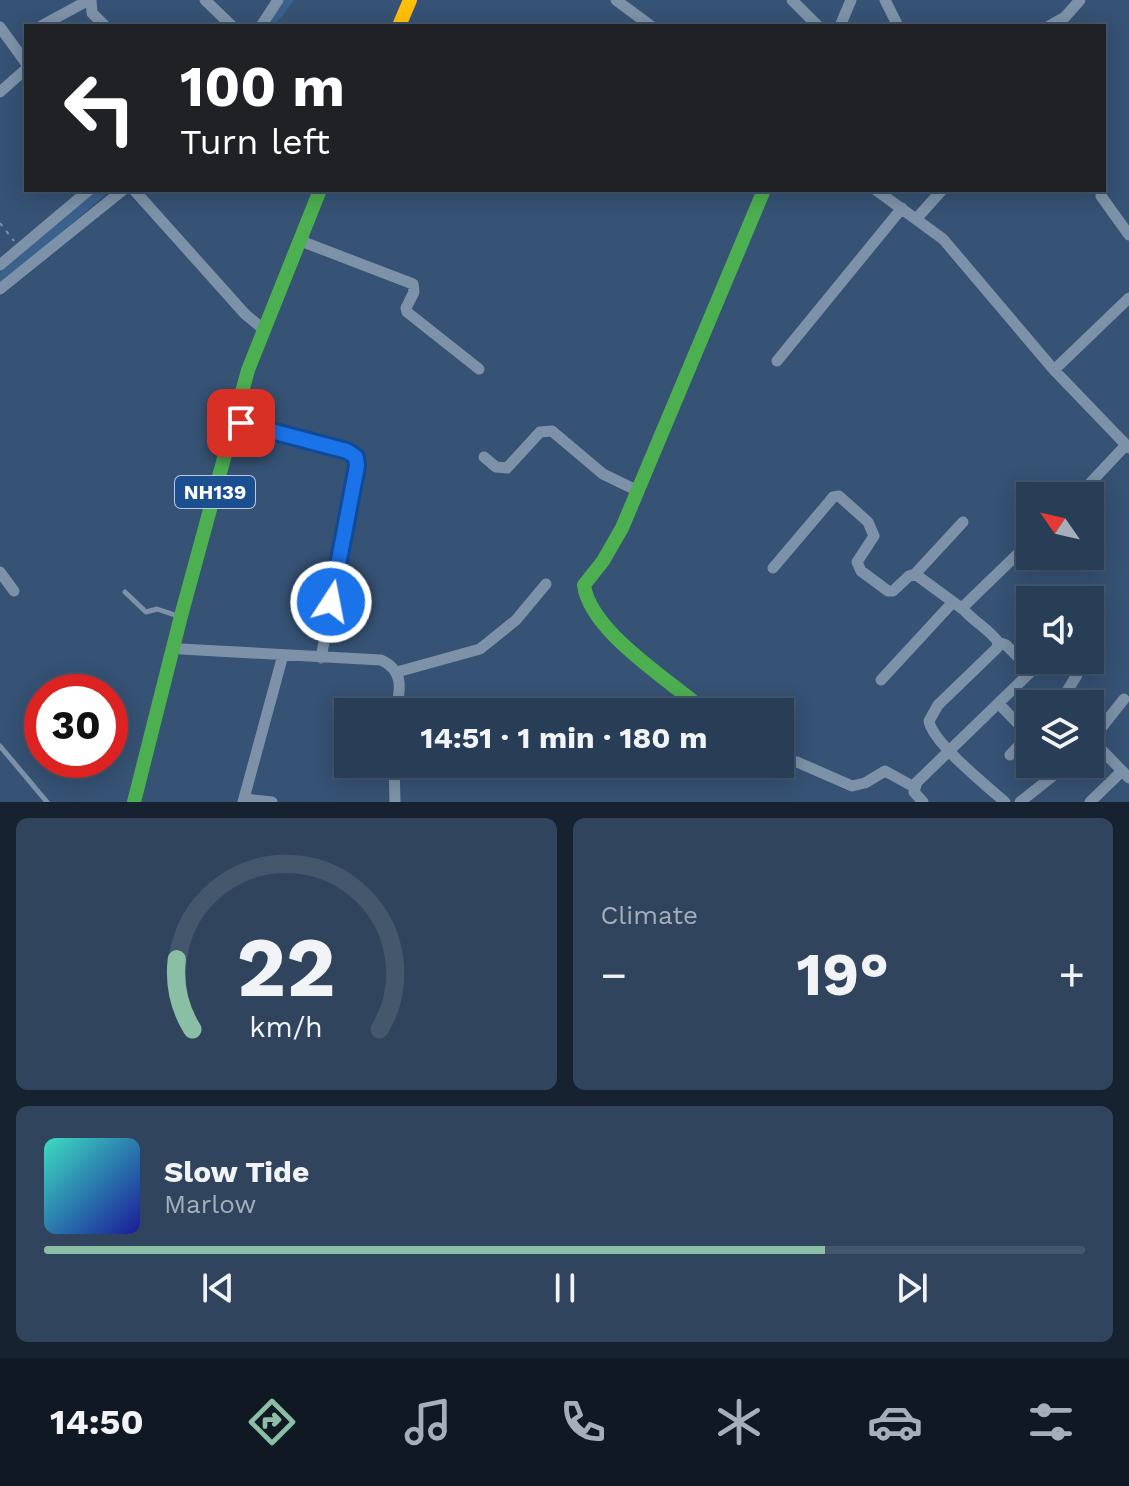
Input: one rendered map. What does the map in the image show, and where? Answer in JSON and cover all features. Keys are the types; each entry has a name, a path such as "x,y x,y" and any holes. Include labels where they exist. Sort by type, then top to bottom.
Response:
{"main road":[{"path":"391,24 401,0"},
{"path":"400,24 410,0"},
{"name":"NH139","path":"134,802 235,410 263,329 319,192"},
{"name":"NH139","path":"145,802 181,649 241,423 263,352 328,192"},
{"path":"689,698 602,621 583,594 584,584 611,549 638,491 763,192"}],"street":[{"path":"45,24 90,0 92,13 103,24"},
{"path":"205,0 230,24"},
{"path":"262,24 278,0"},
{"path":"616,0 648,24"},
{"path":"792,0 816,24"},
{"path":"841,24 851,0"},
{"path":"885,0 897,24"},
{"path":"1053,24 1065,17 1080,0"},
{"path":"0,27 24,60"},
{"path":"0,92 24,71"},
{"path":"0,265 87,192"},
{"path":"0,289 121,192"},
{"path":"136,192 245,314 263,329"},
{"path":"879,192 943,239 1054,370 1128,446 1092,482"},
{"path":"917,218 940,192"},
{"path":"1101,196 1129,235"},
{"path":"777,361 902,208"},
{"path":"306,243 413,284 414,292 407,312 479,369"},
{"path":"1054,370 1129,298"},
{"path":"241,423 347,451 358,461 321,658"},
{"path":"484,457 496,467 507,468 540,432 552,431 603,474 638,491"},
{"path":"773,568 829,502 839,496 873,528 871,543 857,562 861,571 888,591 893,591 915,574 963,522"},
{"path":"964,610 980,589 1016,555"},
{"path":"0,572 14,591"},
{"path":"915,574 964,610 1016,655"},
{"path":"397,672 480,649 516,620 546,584"},
{"path":"881,680 953,602"},
{"path":"998,642 993,652 931,713 930,727 1005,802"},
{"path":"181,649 374,659 388,663 397,672 398,698"},
{"path":"272,802 243,801 283,655"},
{"path":"914,787 1029,674"},
{"path":"1068,690 1077,675"},
{"path":"1104,724 1124,699"},
{"path":"999,704 1016,721"},
{"path":"1010,755 1016,749"},
{"path":"1090,802 1126,774 1104,753"},
{"path":"794,762 852,786 865,783 885,771 914,787"},
{"path":"394,778 395,802"},
{"path":"1020,802 1050,778"},
{"path":"914,787 914,792 923,802"}],"lane":[{"path":"125,592 146,612 157,609 181,616"},
{"path":"0,746 47,802"}],"path":[{"path":"0,223 20,248"}],"waterway":[{"path":"270,24 288,0"},
{"path":"0,279 101,192"}],"traffic: fast":[{"path":"134,802 248,370 319,192"},
{"path":"689,698 616,638 590,603 584,585 603,561 622,528 763,192"}],"traffic: slow":[{"path":"400,24 410,0"}],"route":[{"path":"241,423 347,451 356,457 358,461 331,602"}]}
